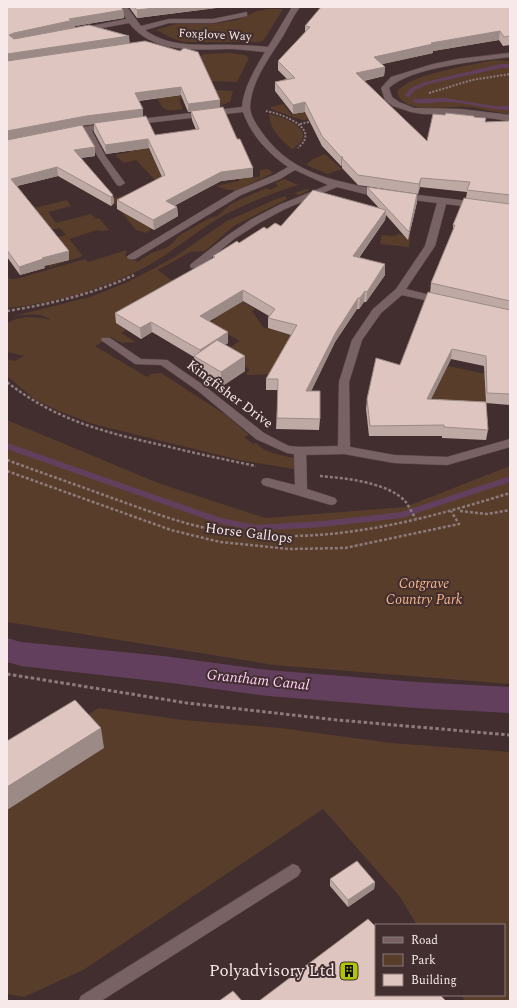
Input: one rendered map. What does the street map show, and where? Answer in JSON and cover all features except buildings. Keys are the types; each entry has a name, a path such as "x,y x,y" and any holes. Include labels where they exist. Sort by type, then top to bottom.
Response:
{"street":[{"name":"Foxglove Way","path":"123,7 131,20 145,34 172,45 198,48 234,47 269,50"},
{"path":"296,7 269,50 251,87 246,108 261,138 280,156 294,167 318,179 363,191 442,202 510,208"},
{"name":"Foxglove Way","path":"139,29 169,21 213,21 244,14"},
{"path":"70,33 131,20"},
{"name":"Foxglove Way","path":"148,44 160,41"},
{"path":"510,55 465,60 436,66 394,79 386,88 388,98 394,103 408,109 421,112 462,112 510,118"},
{"path":"57,134 87,128 246,108"},
{"path":"87,128 94,146 105,164 120,183"},
{"path":"132,257 238,193 277,178 294,167"},
{"path":"195,266 232,236 262,218 284,206 337,184"},
{"path":"344,450 344,382 357,340 377,311 400,291 430,246 442,202"},
{"path":"400,291 451,302"},
{"name":"Kingfisher Drive","path":"106,340 139,362 163,362 202,389 260,436 287,449 300,451 344,450 394,458 447,461 510,443"},
{"path":"300,451 301,491"},
{"path":"267,482 331,501"},
{"path":"87,1001 293,871"}],"path":[{"path":"394,103 472,80 510,74"},
{"path":"246,108 282,115 300,124 305,133 305,138 302,145 295,151 280,156"},
{"path":"300,124 315,121"},
{"path":"7,382 38,404 56,414 89,427 263,468"},
{"path":"7,460 170,518 215,530 241,534 276,536 324,535 384,527 451,512 510,493"},
{"name":"Horse Gallops","path":"7,471 171,530 220,542 289,549 345,548 459,524 451,512"},
{"path":"301,475 352,479 393,491 405,501 416,519"},
{"path":"457,510 487,514 510,510"},
{"path":"7,674 187,702 337,720 510,735"}],"green space":[{"path":"283,9 264,40 260,42 184,42 156,30 176,24 212,24 237,20 257,11"},
{"path":"229,53 245,55 249,58 237,82 209,81 197,60 203,54"},
{"path":"495,60 510,61 510,114 467,107 417,107 408,104 401,99 397,92 403,86 427,75"},
{"path":"215,90 233,91 230,102 219,106"},
{"path":"182,94 184,98 179,99 183,109 178,110 167,110 161,106 157,97"},
{"path":"382,98 388,103 305,120 271,109 271,107 283,104 292,115"},
{"path":"269,114 284,118 298,126 302,131 303,137 300,143 292,149 283,142 271,125"},
{"path":"147,146 155,160 214,165 225,181 216,184 187,169 158,183 136,160 124,163 115,155"},
{"path":"325,154 342,169 328,174 306,165 313,159"},
{"path":"268,169 273,173 237,190 228,190 216,186 239,181 238,179 260,177 260,170"},
{"path":"284,179 298,185 276,192 234,210 206,226 157,260 132,274 98,288 62,299 7,308 7,277 16,279 85,259 88,262 127,250 125,255 138,262 151,253 166,248 174,242 178,236 210,218 217,216 231,204 266,188 270,190 278,186 275,183"},
{"path":"307,189 310,190 299,195 294,193"},
{"path":"138,191 130,216 151,229 146,233 136,230 111,199"},
{"path":"285,196 287,199 234,226 205,251 190,252 158,270 171,280 176,279 224,290 255,309 252,311 263,327 291,335 272,374 247,375 246,373 250,370 223,352 240,341 208,323 216,319 116,323 126,330 121,333 136,342 122,343 111,337 95,346 147,377 151,374 161,373 226,415 249,435 244,437 253,444 256,443 264,449 274,453 294,458 294,469 239,460 93,424 61,412 34,399 7,376 7,359 15,361 24,356 7,352 7,323 13,320 28,317 50,320 46,317 38,315 14,316 90,297 128,282 173,258 227,221"},
{"path":"67,200 71,206 48,212 56,223 91,214 96,219 99,218 109,230 97,230 69,239 83,256 49,267 37,249 55,238 66,235 60,228 46,231 34,208"},
{"path":"397,234 410,235 409,247 380,244 382,235 396,236"},
{"path":"448,366 510,379 486,403 487,413 465,411 434,402 432,396"},
{"name":"Cotgrave Country Park","path":"7,420 158,483 265,518 405,507 510,466 510,684 274,665 7,622"},
{"path":"99,708 183,720 280,728 391,743 510,752 510,1001 465,1001 462,996 505,996 505,924 416,924 400,897 323,809 85,969 24,997 7,994 7,810 78,720"}],"waterway":[{"path":"407,96 413,89 427,83 501,66 510,66"},
{"path":"415,101 422,102 445,100 510,108"},
{"path":"7,446 220,521 255,528 323,524 402,515 510,479"},
{"name":"Grantham Canal","path":"7,650 21,654 163,669 268,683 416,695 510,700"}],"place":[{"name":"Polyadvisory Ltd","path":"349,971"}]}
